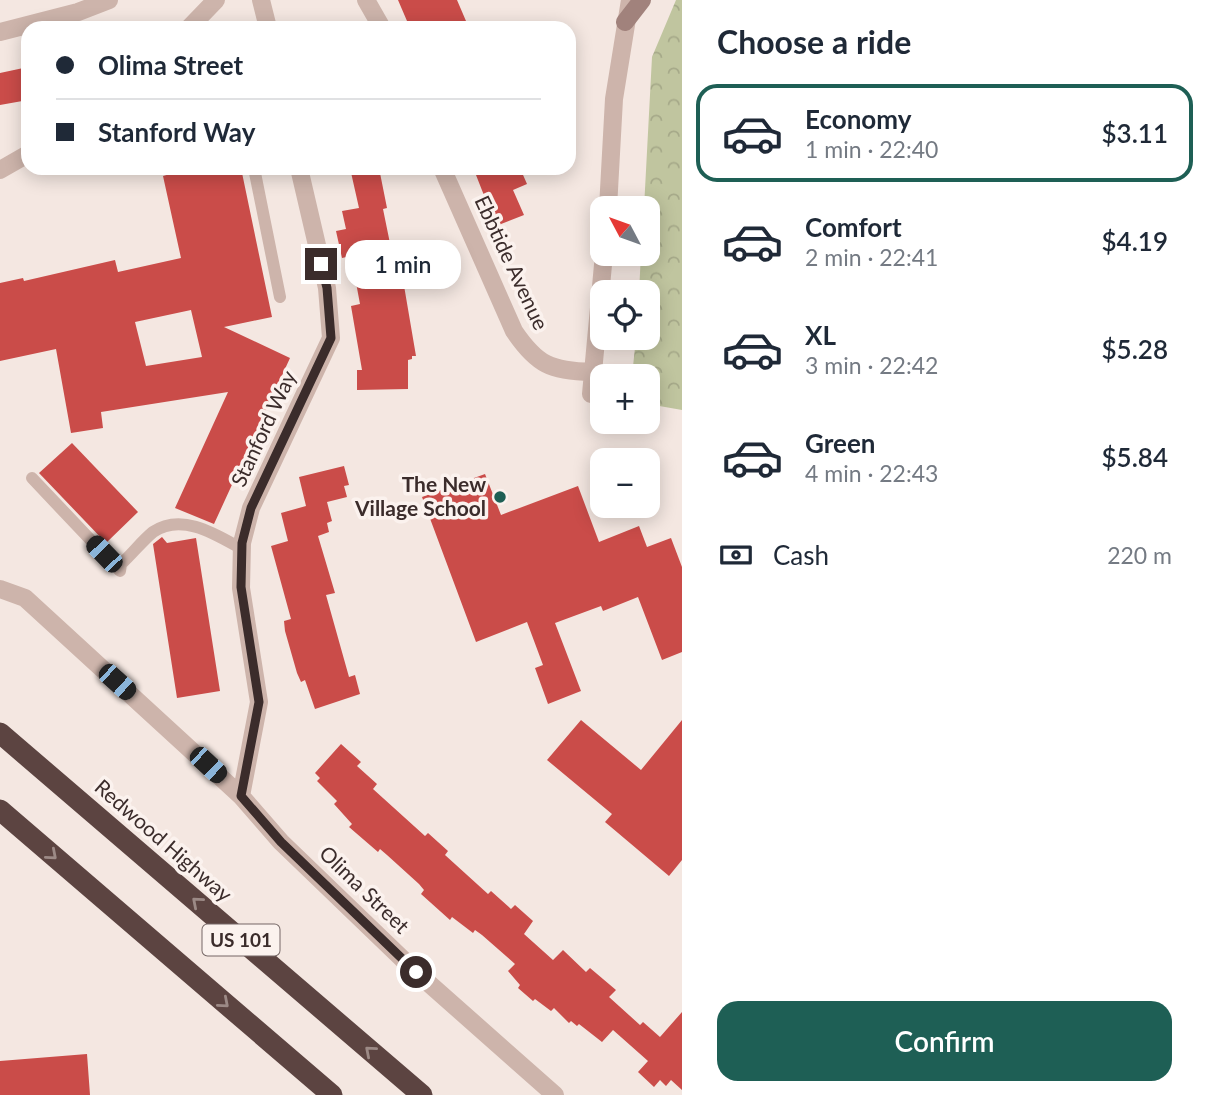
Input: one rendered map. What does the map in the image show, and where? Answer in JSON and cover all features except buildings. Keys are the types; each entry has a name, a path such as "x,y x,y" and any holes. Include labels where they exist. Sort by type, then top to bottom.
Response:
{"highway":[{"path":"0,721 61,785"},
{"name":"Redwood Highway","path":"0,733 422,1095"},
{"name":"US 101","path":"0,810 331,1095"}],"main road":[{"path":"625,22 642,0"}],"street":[{"path":"43,21 110,0"},
{"path":"198,21 216,0"},
{"path":"261,0 266,21"},
{"path":"366,0 378,21"},
{"path":"609,196 614,99 630,0"},
{"path":"0,32 21,27"},
{"path":"0,170 21,158"},
{"name":"Stanford Way","path":"241,796 259,702 241,587 243,549 251,508 331,338 327,288 301,175"},
{"name":"Ebbtide Avenue","path":"446,175 514,331 527,350 541,363 573,372 590,372"},
{"path":"593,364 603,266"},
{"path":"0,589 25,598 241,796"},
{"name":"Olima Street","path":"241,796 281,842 416,972 555,1095"}],"lane":[{"path":"255,175 280,297"},
{"path":"32,478 120,571 121,564 155,531 177,524 201,527 243,549"}],"green space":[{"path":"676,0 682,0 682,410 660,406 660,364 633,364 635,350 660,350 660,280 640,280 640,266 660,266 660,196 645,196 652,57"}],"place":[{"name":"The New Village School","path":"500,497"}],"route":[{"path":"321,264 327,288 331,338 251,508 242,543 241,587 259,702 241,796 281,842 416,972"}]}
